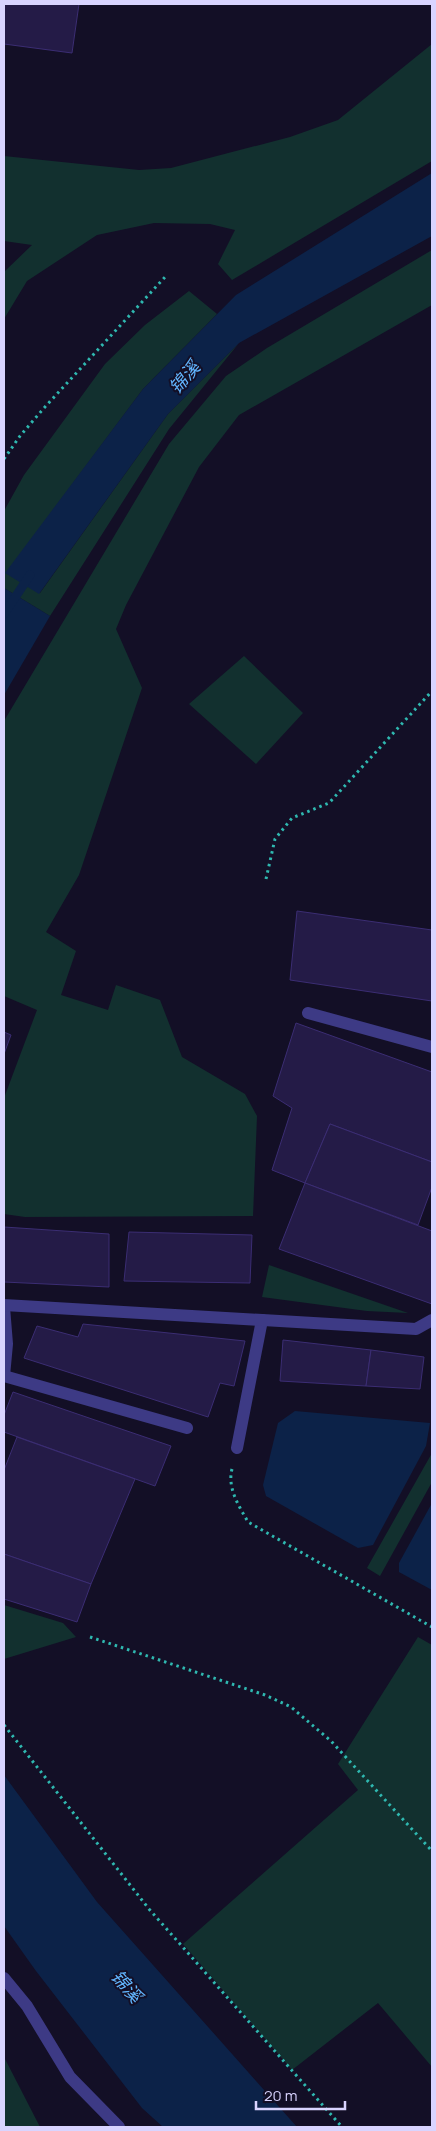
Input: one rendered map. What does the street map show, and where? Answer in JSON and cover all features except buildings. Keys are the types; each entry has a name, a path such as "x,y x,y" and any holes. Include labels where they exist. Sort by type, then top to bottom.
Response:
{"street":[{"path":"308,1013 432,1048"},
{"path":"188,1428 4,1376 7,1344 4,1306 416,1329 432,1320"},
{"path":"238,1448 262,1320"},
{"path":"4,1978 27,2006 70,2077 119,2127"}],"path":[{"path":"4,459 20,436 44,408 166,276"},
{"path":"266,879 275,839 292,818 328,803 432,691"},
{"path":"238,1448 230,1474 234,1499 248,1522 432,1627"},
{"path":"90,1637 265,1695 291,1707 331,1741 432,1851"},
{"path":"4,1725 149,1909 342,2127"}],"green space":[{"path":"432,44 432,161 232,280 218,264 235,230 210,224 154,223 97,235 27,281 4,319 4,272 32,245 4,241 4,156 139,170 171,168 290,137 338,120"},
{"path":"432,250 432,305 239,415 199,467 126,605 116,629 142,688 79,875 46,932 76,951 61,995 108,1010 116,985 160,1000 182,1057 245,1094 257,1116 253,1216 25,1217 4,1214 4,1098 37,1010 4,996 4,721 169,444 226,376 267,348"},
{"path":"189,291 217,314 143,389 6,573 40,593 168,414 239,343 169,429 50,616 4,588 4,511 24,475 105,364 145,325"},
{"path":"244,656 303,713 256,764 189,704"},
{"path":"269,1265 408,1313 367,1311 262,1297"},
{"path":"432,1453 432,1482 380,1576 367,1568"},
{"path":"4,1605 63,1623 76,1637 4,1659"},
{"path":"418,1637 432,1645 432,2067 378,2003 292,2070 183,1944 358,1790 338,1764"},
{"path":"4,2057 40,2127 4,2127"}],"water":[{"path":"432,173 432,236 239,343 168,414 39,594 5,573 143,389 236,295"},
{"path":"4,588 50,616 4,695"},
{"path":"295,1411 430,1423 426,1446 373,1545 358,1548 266,1496 263,1485 278,1423"},
{"path":"432,1503 432,1590 399,1572 399,1563"},
{"path":"4,1775 97,1902 297,2127 163,2127 142,2108 36,1971 4,1926"}],"waterway":[{"name":"锦溪","path":"4,614 30,575"}]}
